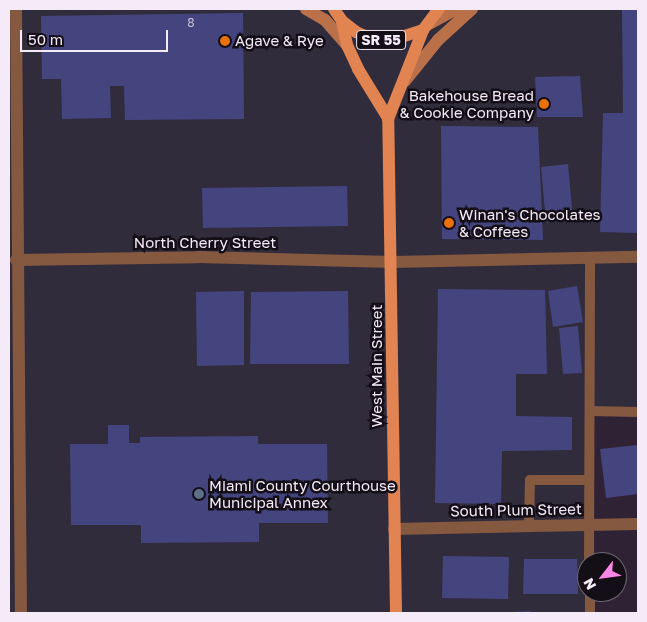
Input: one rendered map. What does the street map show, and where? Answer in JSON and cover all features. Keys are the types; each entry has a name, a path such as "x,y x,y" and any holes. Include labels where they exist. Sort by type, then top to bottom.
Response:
{"main road":[{"path":"388,118 426,27 439,9"},
{"path":"426,27 452,11 466,9"},
{"path":"400,87 438,40 472,9"},
{"path":"311,11 338,16 347,45 388,118"},
{"path":"311,11 347,45"},
{"name":"SR 55","path":"338,16 372,39 390,41 426,27"},
{"name":"West Main Street","path":"388,118 393,262 396,613"}],"street":[{"path":"16,9 16,260 21,613"},
{"name":"North Cherry Street","path":"16,260 198,258 393,262 638,257"},
{"name":"South Plum Street","path":"394,529 638,524"}],"lane":[{"path":"590,259 590,552"},
{"path":"590,411 638,412 638,402"},
{"path":"529,526 530,480 590,480"}],"shaded area":[{"path":"9,9 638,9 638,412 590,411 587,552 577,552 577,602 589,602 590,613 9,613"}],"building":[{"path":"622,9 638,9 638,233 600,232 603,113 623,113"},
{"path":"243,13 244,119 125,120 124,86 110,86 111,118 62,119 61,79 42,79 41,16"},
{"path":"580,76 583,117 537,117 535,77"},
{"path":"441,126 538,127 543,240 442,239"},
{"path":"568,164 573,220 546,222 541,167"},
{"path":"347,186 348,226 203,228 202,188"},
{"path":"577,286 583,322 553,327 548,291"},
{"path":"438,289 545,290 547,374 516,374 516,416 572,417 572,450 502,451 501,504 435,503"},
{"path":"244,291 244,365 197,366 196,292"},
{"path":"348,291 349,364 250,364 251,292"},
{"path":"578,326 582,373 563,374 559,328"},
{"name":"Miami County Courthouse Municipal Annex","path":"108,425 129,425 129,443 140,443 140,437 258,436 258,444 327,444 328,523 259,523 259,542 141,543 141,525 71,525 70,444 108,444"},
{"path":"638,445 638,494 606,498 600,449"},
{"path":"443,556 509,557 508,599 442,598"},
{"path":"524,559 577,559 577,594 523,594"},
{"path":"531,611 532,613 507,613 507,612"}],"place":[{"name":"Agave & Rye","path":"225,41"},
{"name":"Bakehouse Bread & Cookie Company","path":"544,104"},
{"name":"Winan's Chocolates & Coffees","path":"449,223"},
{"name":"Miami County Courthouse Municipal Annex","path":"199,494"}]}
